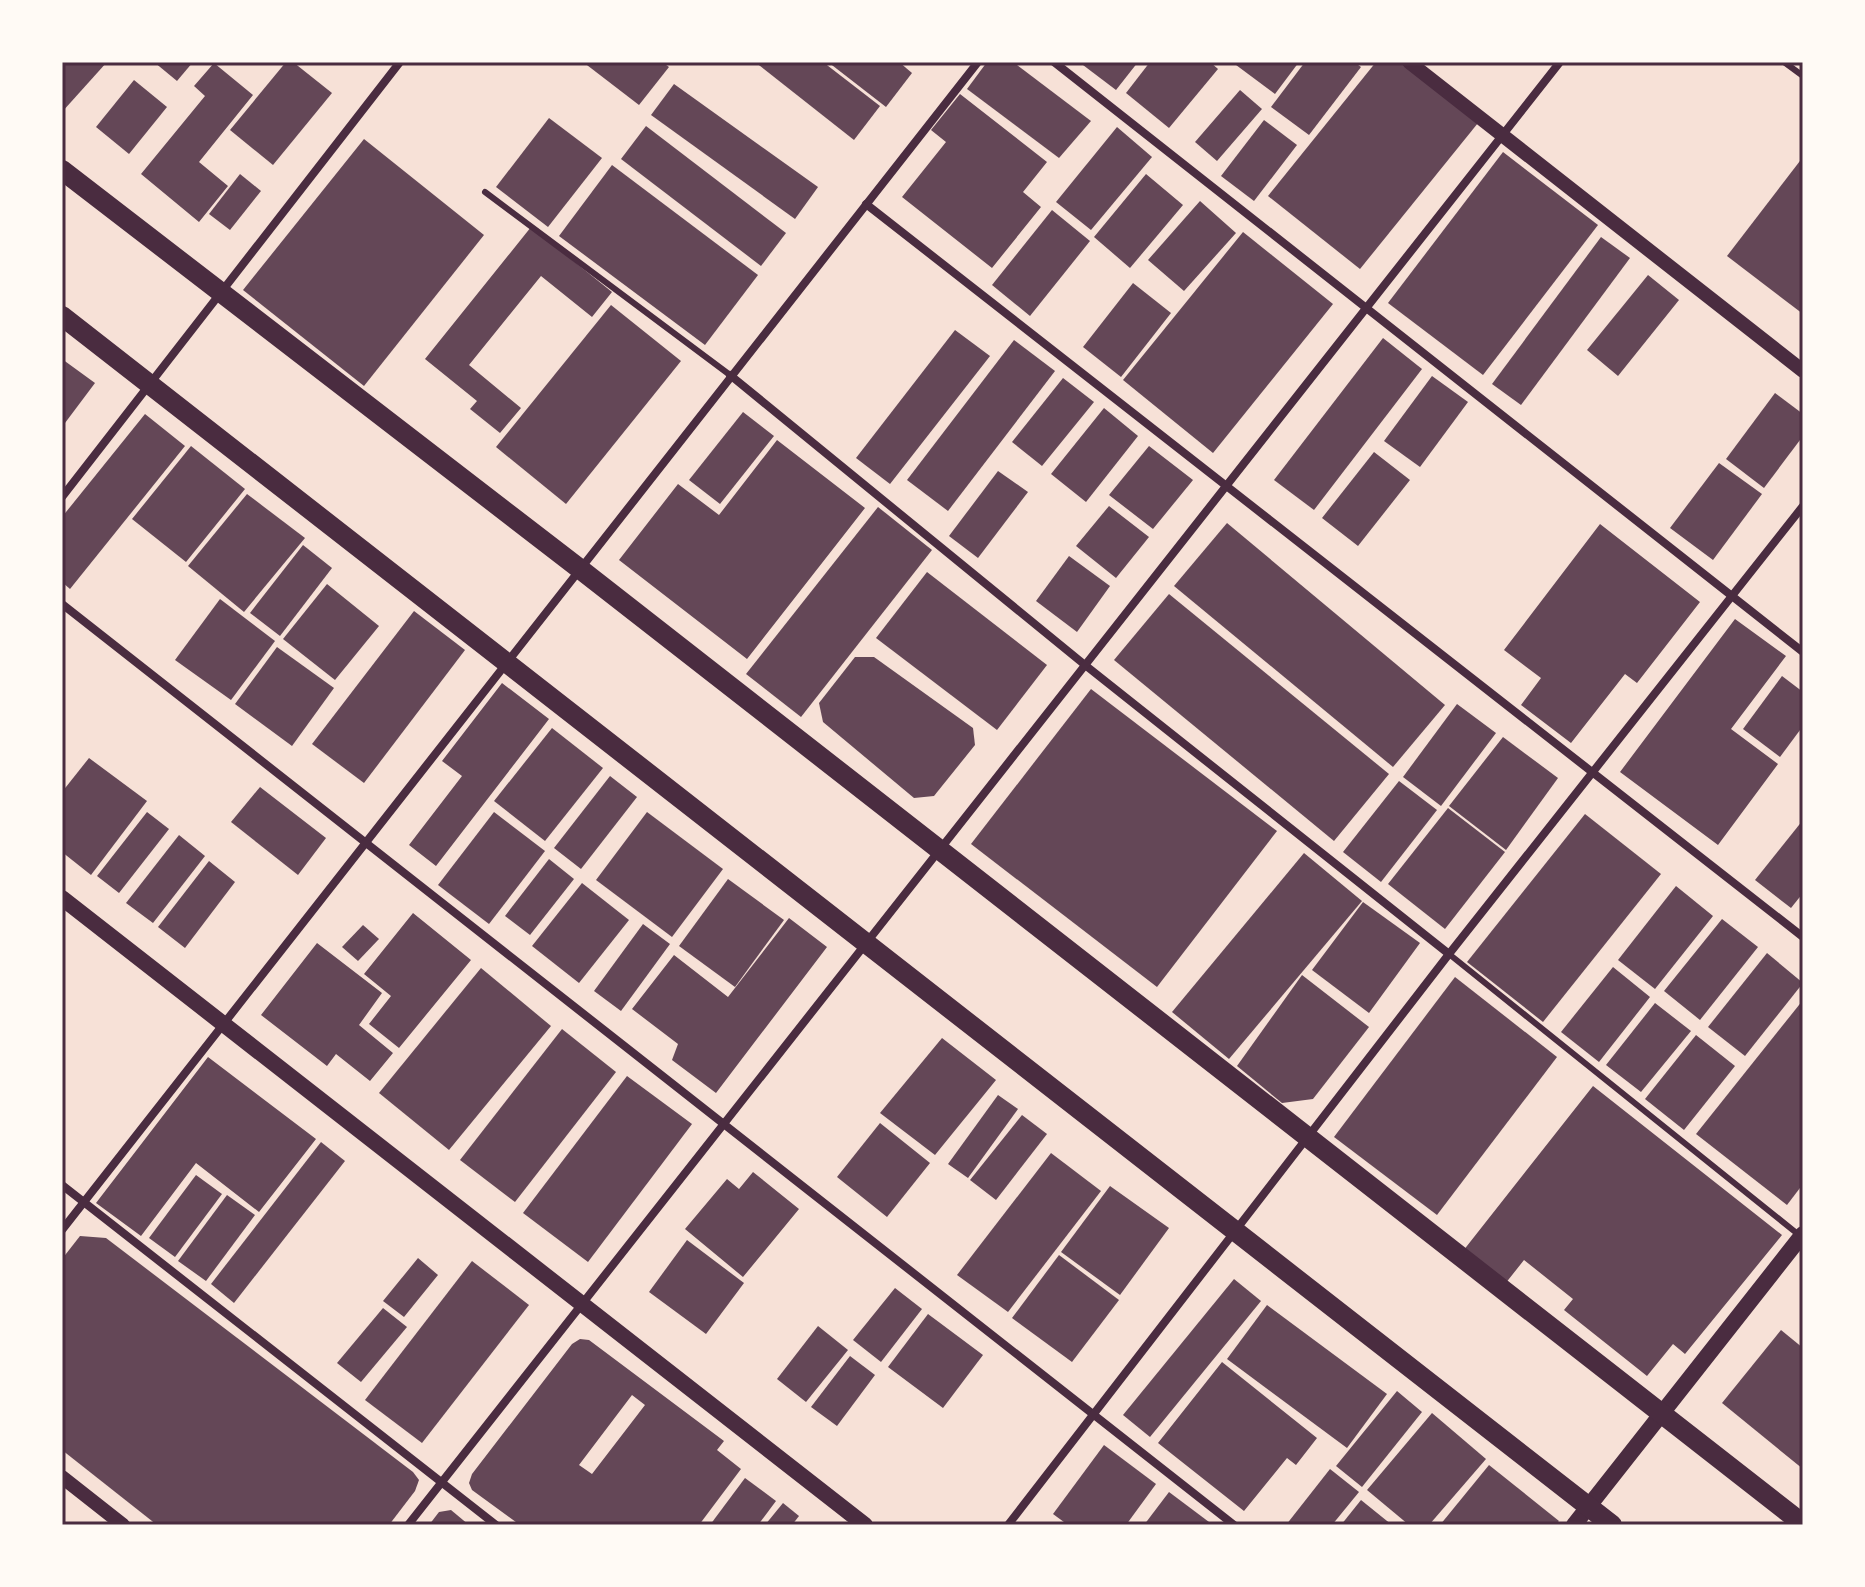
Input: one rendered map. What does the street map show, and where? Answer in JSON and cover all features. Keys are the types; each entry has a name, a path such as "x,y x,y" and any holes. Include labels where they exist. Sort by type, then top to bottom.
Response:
{"main road":[{"path":"62,170 580,569 1803,1524"},
{"path":"62,316 1612,1525"},
{"path":"62,898 865,1525"},
{"path":"1574,1525 1802,1236"}],"street":[{"path":"62,497 400,62"},
{"path":"62,1230 978,62"},
{"path":"1054,62 1803,652"},
{"path":"1409,62 1803,371"},
{"path":"408,1525 1560,62"},
{"path":"866,204 1803,937"},
{"path":"730,375 1085,665 1449,954"},
{"path":"1008,1525 1449,954 1803,506"},
{"path":"62,604 1234,1525"},
{"path":"62,1185 496,1525"},
{"path":"62,1477 123,1525"}],"lane":[{"path":"1784,62 1803,76"},
{"path":"485,192 730,375"},
{"path":"1449,954 1802,1236"}],"building":[{"path":"62,62 107,62 62,112"},
{"path":"154,62 193,62 177,81"},
{"path":"286,62 293,62 332,93 273,165 230,130"},
{"path":"583,62 662,62 669,67 639,105"},
{"path":"755,62 823,62 880,106 854,140"},
{"path":"828,62 899,62 912,73 886,107"},
{"path":"987,62 1013,62 1091,121 1059,158 967,89"},
{"path":"1079,62 1138,62 1116,90"},
{"path":"1150,62 1210,62 1218,69 1169,128 1126,93"},
{"path":"1232,62 1299,62 1275,94"},
{"path":"1305,62 1354,62 1361,67 1309,135 1271,107"},
{"path":"1376,62 1402,62 1478,123 1360,269 1268,196"},
{"path":"214,63 253,95 199,162 228,186 199,222 141,174 205,96 194,86"},
{"path":"134,80 167,107 129,154 96,127"},
{"path":"674,84 818,187 795,219 651,115"},
{"path":"1240,90 1262,109 1217,161 1195,142"},
{"path":"960,94 1047,162 1023,192 1041,207 992,268 902,197 946,142 931,130"},
{"path":"549,118 602,158 548,227 496,187"},
{"path":"1264,120 1297,145 1254,201 1221,176"},
{"path":"646,126 786,233 761,266 621,159"},
{"path":"1117,127 1152,157 1091,230 1056,202"},
{"path":"364,139 484,235 364,386 243,290"},
{"path":"1503,152 1598,225 1483,375 1388,303"},
{"path":"1803,157 1803,314 1727,256"},
{"path":"612,165 758,275 705,345 559,236"},
{"path":"240,174 261,191 230,230 209,214"},
{"path":"1146,174 1183,205 1130,268 1094,237"},
{"path":"1200,201 1236,233 1184,291 1148,260"},
{"path":"1052,210 1090,241 1030,316 992,285"},
{"path":"531,227 612,292 592,317 541,276 469,365 521,408 500,433 470,409 477,401 425,359"},
{"path":"1243,232 1333,304 1213,453 1123,380"},
{"path":"1601,237 1630,258 1521,405 1492,384"},
{"path":"1648,275 1679,300 1618,376 1587,350"},
{"path":"1133,283 1171,313 1121,377 1083,347"},
{"path":"611,305 681,361 566,504 496,447"},
{"path":"955,330 990,356 890,484 856,458"},
{"path":"1383,338 1422,369 1314,510 1274,480"},
{"path":"1014,340 1055,371 948,511 907,480"},
{"path":"62,359 95,383 62,427"},
{"path":"1432,376 1468,402 1420,467 1384,441"},
{"path":"1063,378 1094,402 1042,466 1012,442"},
{"path":"1775,393 1803,414 1803,436 1764,488 1726,459"},
{"path":"1104,408 1138,436 1086,502 1051,474"},
{"path":"743,412 774,436 720,504 689,480"},
{"path":"145,414 185,446 70,589 62,582 62,517"},
{"path":"777,440 865,508 747,659 619,560 678,484 719,515"},
{"path":"191,446 245,489 186,562 132,519"},
{"path":"1149,446 1193,480 1153,529 1109,495"},
{"path":"1374,452 1410,480 1358,546 1322,518"},
{"path":"1719,463 1762,494 1713,560 1670,528"},
{"path":"998,471 1028,492 978,558 949,536"},
{"path":"247,494 305,538 244,612 188,566"},
{"path":"1109,506 1149,537 1116,578 1076,546"},
{"path":"878,507 932,550 801,717 746,674"},
{"path":"1227,523 1445,705 1393,767 1174,586"},
{"path":"1600,524 1700,602 1637,683 1625,674 1571,743 1521,705 1541,678 1504,650"},
{"path":"303,545 332,568 280,636 250,613"},
{"path":"1069,556 1110,586 1077,632 1036,601"},
{"path":"927,572 1047,665 997,730 876,638"},
{"path":"327,584 379,626 335,680 283,639"},
{"path":"1169,594 1389,774 1334,841 1114,660"},
{"path":"220,599 275,641 231,700 175,660"},
{"path":"414,611 465,650 364,783 312,744"},
{"path":"1735,619 1786,656 1731,729 1778,764 1718,845 1620,772"},
{"path":"277,647 334,688 292,746 235,704"},
{"path":"855,657 874,657 973,728 975,745 934,796 914,798 823,722 819,703"},
{"path":"1782,676 1803,692 1803,726 1780,757 1743,729"},
{"path":"502,683 549,719 436,866 409,845 462,776 442,761"},
{"path":"1091,689 1277,831 1157,987 971,844"},
{"path":"1457,704 1496,733 1441,806 1403,777"},
{"path":"552,728 603,768 545,841 494,801"},
{"path":"1503,737 1558,778 1506,850 1449,806"},
{"path":"89,758 147,801 91,875 62,852 62,792"},
{"path":"610,776 637,797 581,869 554,848"},
{"path":"1399,781 1437,810 1381,882 1343,852"},
{"path":"260,787 326,838 298,875 231,822"},
{"path":"1448,808 1505,852 1445,929 1388,884"},
{"path":"147,812 169,829 119,893 97,876"},
{"path":"494,812 545,851 489,924 438,885"},
{"path":"647,812 723,869 672,937 596,880"},
{"path":"1585,814 1661,874 1543,1022 1467,962"},
{"path":"1803,820 1803,893 1791,908 1755,880"},
{"path":"179,835 205,856 153,923 126,903"},
{"path":"1304,853 1362,901 1229,1059 1172,1012"},
{"path":"549,859 574,879 530,935 505,916"},
{"path":"209,861 235,882 185,948 158,927"},
{"path":"728,879 784,920 735,987 679,946"},
{"path":"582,883 629,920 579,983 532,946"},
{"path":"1676,886 1713,916 1655,989 1618,960"},
{"path":"1363,902 1420,943 1369,1013 1312,970"},
{"path":"413,913 471,960 399,1048 369,1024 391,996 364,974"},
{"path":"789,918 827,947 716,1093 672,1060 678,1044 632,1009 674,955 728,997"},
{"path":"1722,919 1758,947 1700,1020 1664,991"},
{"path":"643,924 670,944 621,1011 594,991"},
{"path":"363,925 379,939 358,961 342,947"},
{"path":"317,943 382,993 359,1025 393,1053 370,1081 336,1054 327,1066 261,1015"},
{"path":"1767,953 1803,983 1745,1056 1708,1027"},
{"path":"1613,967 1650,997 1599,1062 1561,1032"},
{"path":"481,968 551,1026 449,1150 379,1093"},
{"path":"1302,975 1369,1027 1313,1099 1282,1103 1237,1066"},
{"path":"1455,977 1557,1057 1437,1215 1334,1137"},
{"path":"1803,1000 1803,1184 1787,1205 1696,1134"},
{"path":"1655,1003 1691,1031 1641,1092 1606,1065"},
{"path":"562,1029 616,1072 515,1202 460,1160"},
{"path":"1696,1035 1735,1066 1684,1130 1645,1099"},
{"path":"942,1038 996,1080 935,1155 880,1113"},
{"path":"208,1057 316,1139 259,1212 196,1163 141,1236 96,1203"},
{"path":"627,1076 692,1124 588,1262 523,1213"},
{"path":"1593,1086 1782,1235 1685,1354 1673,1344 1647,1376 1564,1310 1573,1299 1524,1260 1505,1284 1463,1251"},
{"path":"998,1095 1018,1109 968,1178 948,1164"},
{"path":"1022,1115 1047,1134 996,1200 970,1180"},
{"path":"880,1123 930,1163 887,1217 837,1177"},
{"path":"321,1142 345,1161 234,1303 211,1284"},
{"path":"1051,1153 1101,1191 1008,1312 957,1275"},
{"path":"753,1172 799,1209 743,1277 685,1229 727,1179 739,1189"},
{"path":"196,1175 222,1194 175,1257 149,1238"},
{"path":"1110,1186 1169,1228 1120,1295 1061,1252"},
{"path":"227,1195 255,1215 206,1281 178,1261"},
{"path":"80,1236 106,1238 413,1472 419,1480 415,1491 389,1525 157,1525 62,1450 62,1259"},
{"path":"687,1240 744,1283 706,1334 649,1292"},
{"path":"1059,1255 1119,1300 1072,1362 1012,1318"},
{"path":"418,1258 438,1275 404,1317 383,1301"},
{"path":"472,1261 529,1305 422,1443 365,1400"},
{"path":"1234,1279 1261,1301 1150,1437 1123,1415"},
{"path":"895,1288 922,1309 881,1362 853,1340"},
{"path":"1267,1305 1387,1394 1347,1448 1227,1359"},
{"path":"383,1308 407,1327 361,1382 337,1363"},
{"path":"928,1314 983,1355 943,1408 888,1367"},
{"path":"818,1326 848,1350 806,1402 777,1379"},
{"path":"1781,1330 1803,1348 1803,1469 1722,1403"},
{"path":"580,1339 589,1340 724,1441 717,1450 741,1469 699,1525 520,1525 472,1490 469,1483 472,1474 572,1344","holes":["632,1395 645,1405 592,1474 579,1465"]},
{"path":"850,1356 875,1375 837,1426 811,1407"},
{"path":"1222,1362 1317,1438 1296,1465 1287,1458 1244,1511 1158,1443"},
{"path":"1397,1391 1422,1412 1362,1487 1336,1466"},
{"path":"1432,1413 1486,1459 1429,1525 1409,1525 1367,1490"},
{"path":"1104,1445 1156,1484 1126,1525 1068,1525 1053,1514"},
{"path":"1489,1465 1559,1521 1555,1525 1440,1525"},
{"path":"1330,1469 1359,1492 1332,1525 1286,1525"},
{"path":"745,1478 776,1501 758,1525 710,1525"},
{"path":"1169,1492 1213,1525 1144,1525"},
{"path":"1361,1500 1392,1525 1341,1525"},
{"path":"783,1503 799,1516 792,1525 765,1525"},
{"path":"451,1510 469,1525 429,1525 439,1512"}]}
